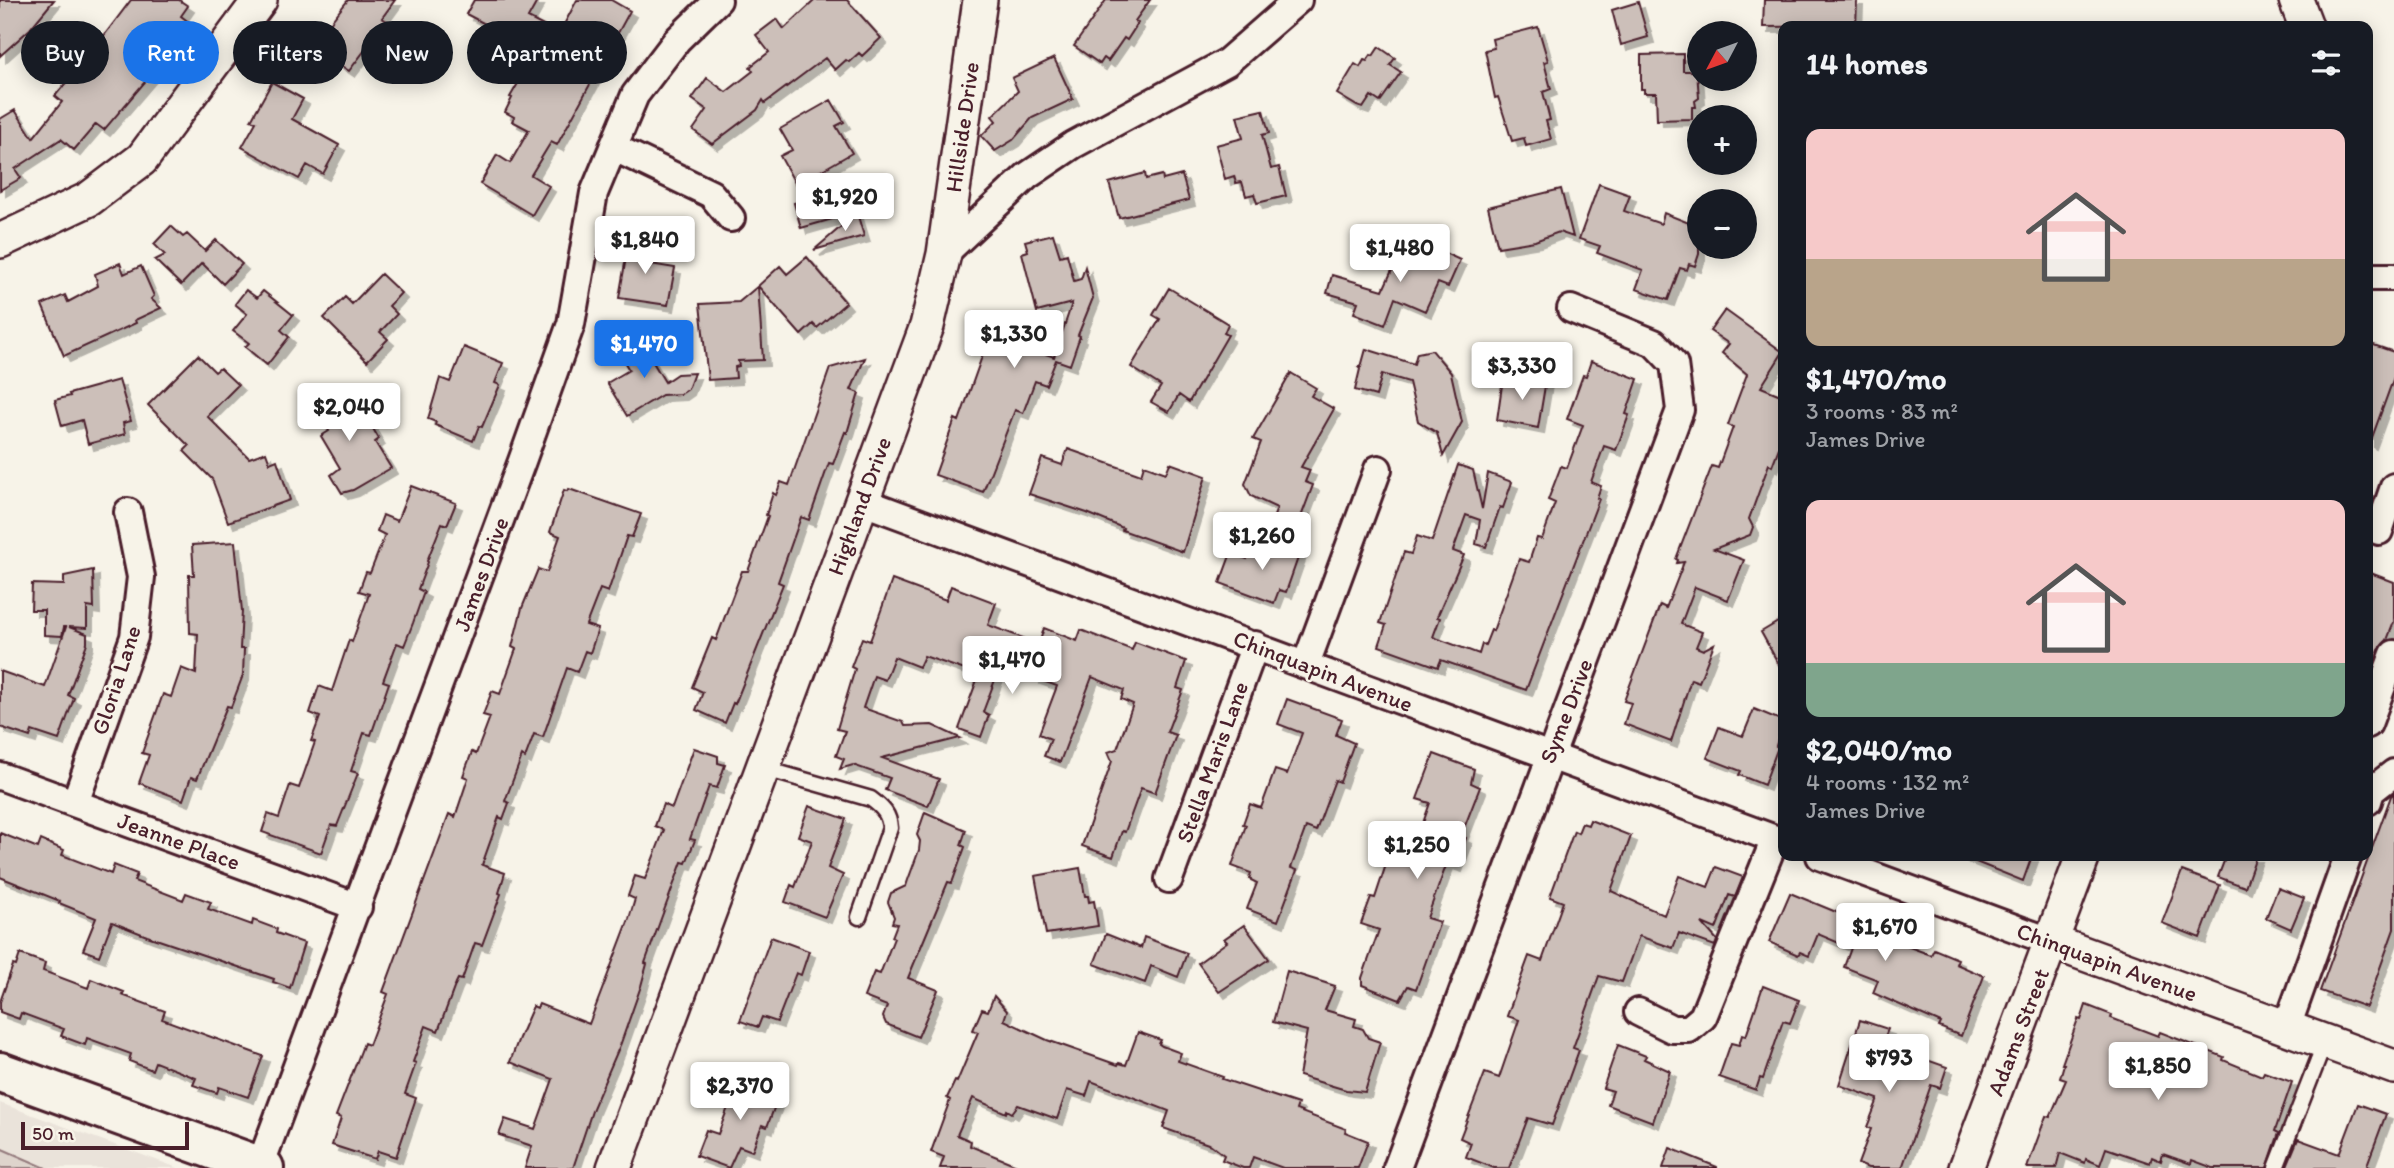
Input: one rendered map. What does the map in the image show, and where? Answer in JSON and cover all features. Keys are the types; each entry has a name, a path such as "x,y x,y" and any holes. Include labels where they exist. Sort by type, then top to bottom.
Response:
{"main road":[{"path":"0,1072 262,1167"}],"street":[{"path":"0,242 89,200 142,159 260,0"},
{"name":"James Drive","path":"262,1167 571,324 594,193 635,95 677,40 718,0"},
{"name":"Hillside Drive","path":"944,254 980,0"},
{"path":"944,254 1027,176 1073,145 1227,62 1298,0"},
{"path":"2296,0 2303,21"},
{"path":"613,147 711,194 731,218"},
{"name":"Highland Drive","path":"614,1168 927,326 944,254"},
{"path":"2373,277 2394,277"},
{"name":"Syme Drive","path":"1397,1168 1680,410 1674,364 1654,343 1571,309"},
{"path":"1306,664 1378,469"},
{"path":"2380,532 2394,487"},
{"name":"Chinquapin Avenue","path":"861,501 1778,840"},
{"name":"Gloria Lane","path":"75,803 134,637 141,577 128,512"},
{"name":"Stella Maris Lane","path":"1169,879 1255,645"},
{"path":"2373,714 2389,681 2394,654"},
{"path":"2373,789 2394,773"},
{"name":"Jeanne Place","path":"0,776 358,907"},
{"path":"1638,1012 1672,1029 1689,1029 1703,1017 1778,842"},
{"name":"Chinquapin Avenue","path":"1833,861 2394,1067"},
{"name":"Adams Street","path":"1966,1168 2081,861"},
{"path":"2287,1027 2346,861"}],"lane":[{"path":"762,768 871,799 884,808 890,828 859,917"},
{"path":"2276,1168 2326,1041"}],"shaded area":[{"path":"0,1103 178,1168 0,1168"},
{"path":"0,1148 46,1168 0,1168"}],"building":[{"path":"0,0 54,0 37,21 21,21 21,37 0,56"},
{"path":"131,0 179,0 188,6 181,16 187,21 123,21 123,84 143,84 104,130 96,124 74,150 61,139 15,169 21,178 0,190 0,119 15,110 33,138 62,102 55,96 65,84 109,84 109,29"},
{"path":"348,0 395,0 382,18 387,21 361,21 361,55 349,71 347,21 332,21"},
{"path":"474,0 538,0 528,18 534,21 479,21 466,14"},
{"path":"577,0 611,0 630,11 625,21 566,21"},
{"path":"815,0 847,0 881,38 862,56 859,53 835,70 825,58 765,103 763,100 757,110 712,144 693,130 707,110 692,99 707,78 726,92 753,71 750,67 769,52 756,35 777,19 784,29"},
{"path":"1106,0 1150,0 1135,21 1138,23 1127,40 1124,38 1108,61 1104,58 1100,64 1074,46"},
{"path":"1764,0 1857,0 1856,21 1778,21 1778,27 1763,27"},
{"path":"1638,2 1648,37 1621,45 1612,10"},
{"path":"1538,27 1548,61 1544,62 1551,89 1543,92 1550,120 1546,121 1551,139 1526,146 1524,138 1512,141 1498,97 1495,98 1485,50 1494,48 1492,39"},
{"path":"1379,47 1395,58 1390,65 1401,72 1380,102 1371,96 1363,108 1337,94 1355,64 1360,67"},
{"path":"1683,54 1683,71 1687,71 1687,91 1698,91 1699,98 1695,101 1696,105 1687,105 1687,119 1657,120 1656,93 1644,93 1644,89 1641,89 1641,55"},
{"path":"1054,58 1073,99 1032,118 1013,140 995,151 981,136 996,121 992,116 1018,91 1012,78"},
{"path":"271,84 276,84 303,99 292,119 339,145 323,174 307,165 299,179 242,147 256,122 251,120"},
{"path":"518,84 590,84 557,145 551,142 531,175 549,186 532,215 480,184 497,155 510,163 529,130 512,121 514,117 505,112 512,98 510,97"},
{"path":"831,100 844,122 836,126 852,153 796,185 780,156 792,150 780,129"},
{"path":"1263,110 1269,133 1262,135 1271,169 1279,167 1286,196 1257,203 1254,194 1246,196 1242,182 1236,183 1234,176 1225,179 1216,145 1243,138 1237,116"},
{"path":"1145,173 1146,179 1162,175 1163,180 1182,175 1189,200 1119,218 1109,183"},
{"path":"1599,184 1630,195 1624,211 1661,224 1664,213 1687,222 1687,259 1697,259 1695,266 1689,264 1687,270 1680,268 1668,300 1636,289 1643,270 1597,253 1600,246 1579,239"},
{"path":"850,188 857,212 801,228 794,203"},
{"path":"1561,189 1573,237 1559,232 1535,241 1498,247 1488,207"},
{"path":"857,213 864,236 814,250"},
{"path":"171,226 183,237 187,234 205,251 216,240 242,264 223,284 202,263 181,285 155,260 165,255 154,244"},
{"path":"1053,234 1060,256 1067,254 1074,281 1081,279 1085,267 1093,298 1078,335 1080,336 1070,365 1056,360 1046,385 1035,381 1023,413 1015,410 983,492 935,475 955,419 959,421 985,348 988,349 993,335 1054,357 1072,303 1037,312 1022,253 1028,251 1025,241"},
{"path":"629,240 654,245 650,264 675,268 668,305 619,298"},
{"path":"1419,241 1460,260 1448,287 1438,283 1425,311 1395,298 1385,325 1354,313 1358,302 1327,293 1332,275 1383,290 1398,257 1410,263"},
{"path":"807,257 846,303 817,328 813,324 801,335 758,286 780,266 787,274"},
{"path":"120,263 124,274 141,266 154,296 151,299 161,308 135,320 136,323 64,356 42,305 65,295 68,302 98,286 95,274"},
{"path":"381,274 401,293 389,306 397,314 380,332 388,339 367,361 324,318 345,297 352,304"},
{"path":"758,286 763,360 738,361 739,366 735,367 736,378 708,380 700,304 739,302"},
{"path":"1169,288 1228,324 1224,333 1228,335 1189,402 1179,395 1169,412 1151,402 1161,386 1131,367 1160,319 1153,315"},
{"path":"246,290 257,298 263,291 293,315 281,330 289,337 267,365 245,347 249,343 233,331 247,314 235,304"},
{"path":"1725,310 1778,348 1778,360 1761,387 1778,394 1778,450 1772,466 1769,464 1749,519 1753,527 1750,535 1714,549 1744,560 1728,600 1695,587 1681,624 1702,632 1696,647 1703,650 1714,644 1699,682 1691,679 1671,742 1624,724 1631,703 1624,701 1660,605 1666,608 1684,562 1677,563 1676,559 1712,466 1718,468 1733,427 1728,425 1747,374 1722,353 1729,344 1710,331"},
{"path":"639,339 665,382 677,374 694,373 688,389 681,394 662,395 627,416 607,383 629,370 618,351"},
{"path":"2373,345 2394,352 2394,377 2373,435"},
{"path":"464,347 503,363 495,383 500,385 473,441 435,425 436,422 428,419 440,378 450,382"},
{"path":"1366,349 1414,364 1417,353 1432,350 1451,373 1462,422 1443,456 1437,433 1418,421 1409,382 1382,374 1376,396 1355,390 1360,369 1358,367 1361,367"},
{"path":"198,355 215,372 220,368 238,385 207,416 249,458 266,452 270,463 277,460 290,500 228,522 212,479 184,451 189,446 148,405"},
{"path":"865,358 851,390 859,393 847,433 845,432 833,464 829,463 809,520 801,517 778,582 783,584 725,723 696,710 703,692 692,687 712,638 716,640 742,571 748,571 768,516 766,515 773,493 776,495 781,482 789,485 830,368"},
{"path":"1591,361 1638,379 1616,450 1604,446 1591,482 1601,486 1597,498 1599,499 1526,690 1441,660 1438,667 1379,646 1386,625 1380,623 1404,552 1411,554 1417,536 1432,541 1458,465 1473,470 1482,509 1488,473 1512,482 1486,547 1476,544 1480,520 1466,515 1453,551 1464,555 1437,617 1440,618 1433,637 1479,654 1482,644 1485,645 1491,630 1493,631 1519,559 1529,562 1537,538 1542,539 1555,503 1548,500 1561,466 1567,468 1583,425 1567,419"},
{"path":"1291,373 1316,388 1311,396 1334,409 1301,467 1310,470 1305,482 1313,485 1298,525 1274,516 1277,508 1251,496 1245,484 1261,442 1253,439"},
{"path":"1523,377 1546,380 1538,428 1497,420 1503,378 1523,382"},
{"path":"119,380 131,421 123,423 125,434 88,444 82,420 62,426 55,400"},
{"path":"332,386 348,414 355,410 363,423 368,420 379,439 375,442 391,468 353,490 342,493 331,475 340,468 321,436 329,431 310,399"},
{"path":"1068,449 1141,475 1144,465 1166,473 1170,463 1206,476 1183,552 1122,530 1123,528 1087,513 1029,494 1042,458 1062,465"},
{"path":"411,486 456,503 447,525 442,523 427,561 418,589 424,592 413,623 404,646 397,643 383,681 389,683 371,735 364,733 351,771 358,773 337,826 331,825 321,853 262,832 268,814 279,818 290,785 299,788 315,742 311,741 320,717 310,713 319,686 332,691 349,640 352,642 369,594 359,591 366,572 370,573 385,535 377,531 383,515 397,521"},
{"path":"569,489 641,514 632,537 627,536 608,592 600,589 586,625 598,629 590,653 585,651 577,672 567,668 543,737 534,734 525,758 522,756 505,801 509,803 503,819 499,817 482,865 505,873 499,893 501,894 482,945 475,943 462,980 458,979 456,983 438,1031 426,1026 405,1094 416,1098 396,1157 378,1151 375,1159 332,1145 341,1118 336,1116 364,1043 369,1045 388,994 383,992 449,814 455,817 468,778 463,776 472,752 476,754 490,717 483,715 492,691 500,694 516,649 512,647 522,608 538,569 547,572 560,536 550,532 564,490"},
{"path":"235,542 242,611 240,649 244,649 243,675 197,779 191,777 183,800 139,783 149,755 142,753 163,694 171,697 181,668 196,674 198,634 190,633 189,575 194,575 192,545"},
{"path":"1277,543 1300,552 1286,592 1279,590 1274,603 1220,583 1231,553 1247,559 1252,545 1273,553"},
{"path":"93,570 94,608 87,607 87,628 69,627 87,634 87,643 68,695 74,698 59,740 32,731 30,737 0,727 0,671 45,687 66,627 62,636 44,635 44,610 31,610 32,584 64,585 64,576"},
{"path":"2373,574 2394,582 2394,622 2387,640 2379,649 2373,665"},
{"path":"892,580 946,600 951,586 996,603 988,625 1039,644 1044,628 1077,641 1081,630 1132,650 1135,642 1186,661 1177,688 1183,690 1167,732 1176,735 1155,793 1141,788 1113,857 1082,846 1112,761 1108,752 1117,749 1133,704 1121,699 1124,690 1092,677 1060,762 1044,756 1051,739 1039,734 1057,686 1034,678 1035,675 1001,664 983,712 989,715 981,737 959,729 978,677 924,656 919,667 894,657 885,680 874,676 863,708 903,722 905,726 932,725 960,738 882,758 939,779 928,806 885,790 890,778 853,765 840,769 844,759 836,756 845,731 837,729 855,669 851,667 862,638 870,641"},
{"path":"1778,622 1778,663 1761,632"},
{"path":"1287,699 1342,719 1336,735 1354,743 1340,782 1335,780 1316,831 1306,827 1291,868 1297,870 1278,921 1247,909 1257,883 1249,879 1251,873 1232,866 1250,804 1261,808 1275,770 1287,774 1302,733 1278,724"},
{"path":"1754,709 1778,719 1778,747 1764,785 1739,775 1741,771 1707,758 1719,727 1743,736"},
{"path":"694,748 718,756 718,763 725,765 717,788 709,786 690,839 695,840 686,863 682,862 645,963 647,964 641,986 621,1043 593,1108 573,1168 525,1168 532,1146 499,1135 505,1119 535,1129 553,1079 510,1062 519,1038 533,1006 537,1008 539,1004 589,1024 629,919 635,899 628,896 635,876 645,879 664,830 655,826 663,804 672,808"},
{"path":"1434,754 1474,769 1471,783 1480,787 1461,836 1466,838 1456,866 1447,863 1427,918 1440,922 1416,989 1408,986 1400,1000 1362,985 1379,930 1361,924 1371,897 1375,898 1397,831 1418,837 1430,803 1417,799"},
{"path":"2394,793 2394,929 2366,1007 2320,991 2367,861 2373,861 2373,845"},
{"path":"809,806 846,819 828,868 843,875 825,917 785,902 791,885 795,887 812,841 798,836"},
{"path":"925,812 966,830 961,845 965,847 952,883 948,882 908,978 938,990 918,1037 886,1024 883,1017 887,1006 864,997 874,972 880,974 894,938 892,937 897,924 892,923 894,917 888,902 891,893 906,886 919,850 920,841 917,835"},
{"path":"1590,820 1631,836 1611,891 1664,915 1679,876 1708,887 1716,867 1743,877 1735,897 1729,895 1716,929 1702,923 1717,940 1715,946 1679,933 1673,948 1639,936 1622,982 1599,976 1573,1048 1579,1050 1552,1125 1528,1118 1509,1168 1494,1168 1466,1157 1471,1143 1460,1138 1485,1073 1499,1078 1519,1020 1507,1016 1529,956 1542,961 1563,902 1550,897 1574,831 1578,833 1582,823 1588,825"},
{"path":"0,833 38,848 41,840 64,850 62,855 111,874 114,865 137,874 134,881 183,900 186,893 211,902 208,909 252,925 253,920 277,929 276,933 304,943 290,988 273,982 274,979 112,922 99,956 83,950 96,918 0,877"},
{"path":"1973,861 2030,861 2023,881"},
{"path":"2224,861 2254,861 2245,887 2218,877"},
{"path":"1080,868 1085,896 1088,896 1089,902 1094,901 1098,926 1046,934 1035,876"},
{"path":"2182,871 2220,885 2200,938 2162,923"},
{"path":"2278,888 2304,898 2291,929 2266,918"},
{"path":"1790,893 1882,928 1879,936 1931,955 1934,949 1958,959 1956,964 1984,976 1961,1036 1939,1027 1941,1023 1873,993 1878,980 1844,967 1851,948 1818,934 1809,956 1800,952 1798,955 1769,942"},
{"path":"1244,925 1269,959 1219,992 1198,963 1227,942 1224,939"},
{"path":"1106,934 1141,948 1144,937 1187,953 1178,977 1151,966 1145,983 1094,964"},
{"path":"771,937 809,951 801,975 796,973 777,1022 762,1017 758,1027 740,1021"},
{"path":"20,954 45,963 43,971 88,988 91,979 124,992 122,995 165,1011 162,1019 263,1056 248,1097 219,1087 217,1093 193,1085 196,1078 155,1062 152,1070 129,1061 131,1054 87,1038 85,1045 61,1036 64,1029 21,1013 19,1019 0,1012 0,1002 13,965 16,966"},
{"path":"1287,971 1335,986 1325,1010 1356,1019 1354,1026 1363,1029 1368,1038 1380,1042 1365,1092 1346,1090 1299,1076 1307,1031 1273,1022"},
{"path":"1763,986 1799,1000 1790,1023 1783,1021 1763,1079 1760,1078 1756,1090 1719,1077 1731,1043 1739,1045 1742,1035 1746,1036"},
{"path":"994,996 1007,1011 1004,1020 1047,1040 1118,1065 1126,1065 1138,1032 1161,1040 1159,1044 1162,1046 1181,1053 1178,1061 1223,1077 1222,1079 1298,1104 1296,1110 1346,1129 1345,1132 1368,1141 1358,1168 1283,1168 1253,1157 1249,1168 1243,1168 1222,1160 1224,1155 1211,1145 1163,1128 1169,1111 1091,1081 1086,1096 1067,1090 1057,1119 1018,1105 1012,1113 1007,1110 1006,1113 973,1098 957,1135 971,1141 970,1146 1024,1168 940,1168 944,1157 931,1152 950,1100 947,1098 955,1081 957,1082 978,1032 973,1030 982,1009 988,1011"},
{"path":"2086,1005 2158,1036 2160,1032 2224,1057 2223,1060 2262,1076 2264,1072 2292,1082 2275,1131 2279,1133 2267,1168 2213,1168 2163,1154 2161,1161 2152,1157 2150,1163 2106,1148 2100,1165 2086,1159 2085,1163 2060,1153 2056,1168 2027,1168 2046,1116 2050,1117 2066,1080 2060,1078 2062,1064 2078,1019 2081,1020"},
{"path":"1860,1020 1888,1029 1882,1044 1947,1067 1940,1088 1931,1085 1902,1168 1868,1168 1858,1164 1871,1129 1867,1127 1878,1099 1839,1085"},
{"path":"1618,1045 1646,1056 1644,1059 1670,1071 1653,1122 1608,1105 1613,1091 1603,1088"},
{"path":"741,1073 780,1092 767,1127 762,1125 752,1151 739,1146 729,1168 696,1156 706,1130 718,1134"},
{"path":"2358,1104 2386,1114 2367,1165 2370,1168 2286,1168 2298,1139 2339,1154"},
{"path":"1670,1148 1717,1167 1717,1168 1663,1168"}]}
